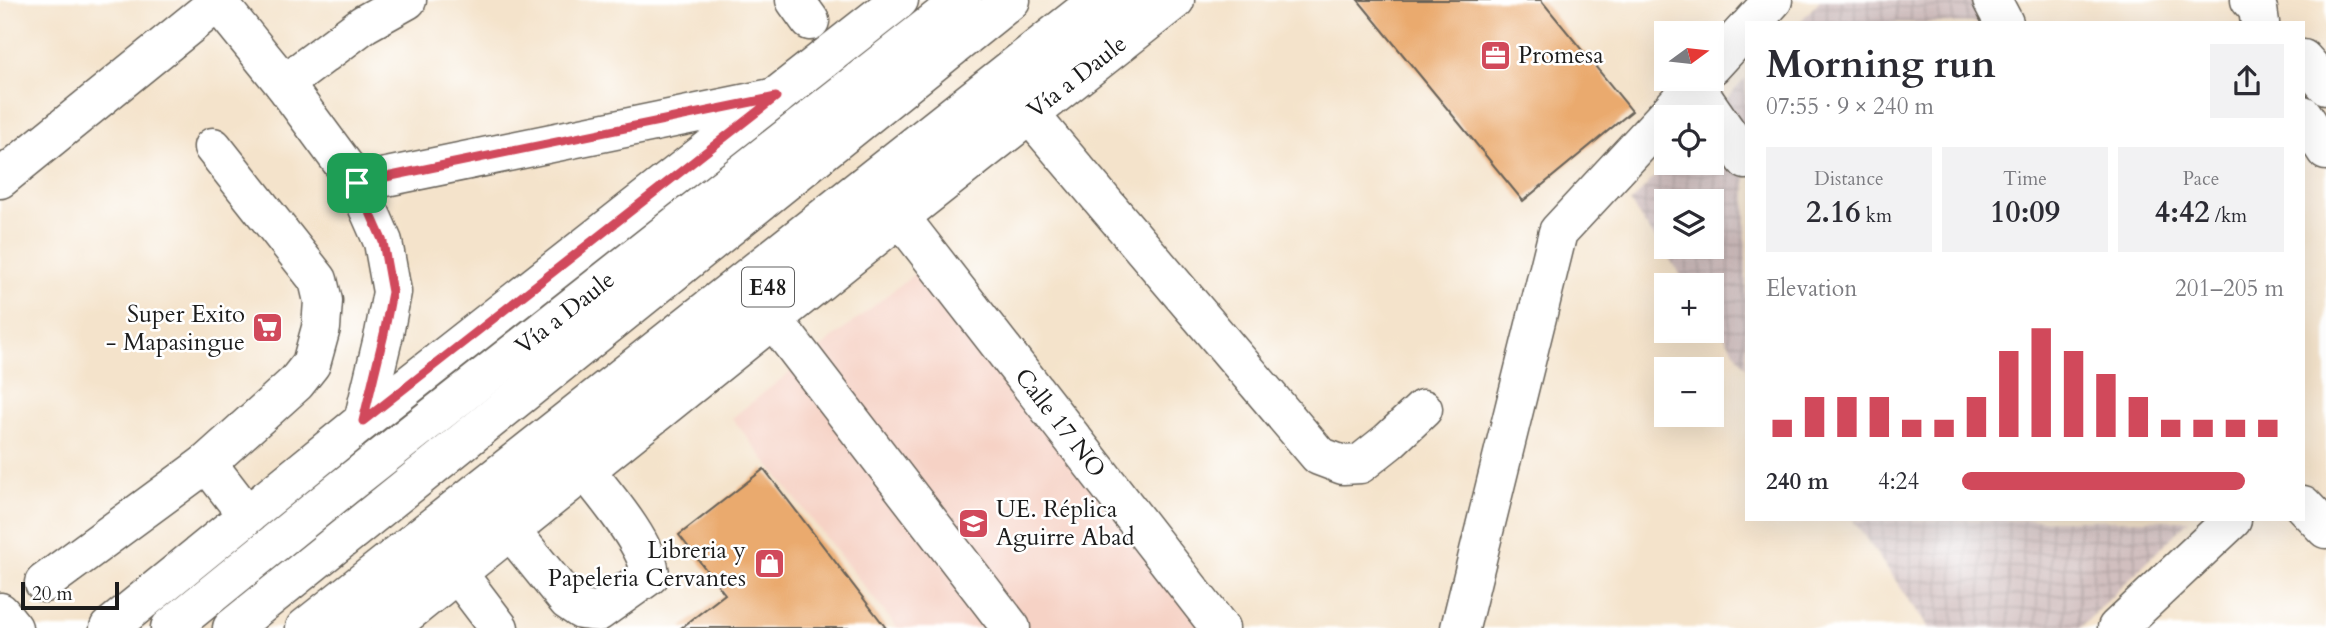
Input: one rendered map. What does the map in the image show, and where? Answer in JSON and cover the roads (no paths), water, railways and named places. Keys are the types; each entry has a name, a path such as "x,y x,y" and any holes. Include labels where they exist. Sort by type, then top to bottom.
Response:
{"main road":[{"path":"284,84 364,24 407,0"},
{"name":"Vía a Daule","path":"109,628 363,421 899,0"},
{"name":"Vía a Daule","path":"170,628 344,487 962,0"},
{"name":"Vía a Daule","path":"232,628 1010,0"},
{"path":"305,628 1098,0"},
{"name":"Vía a Daule","path":"342,628 1128,0"},
{"name":"Vía a Daule","path":"389,628 900,217 1175,0"},
{"path":"1754,21 1773,0"},
{"path":"1992,0 2003,21"},
{"path":"0,179 217,1 284,84 357,183 383,242 392,292 363,421"},
{"path":"1724,53 1745,30"},
{"path":"2305,61 2326,85"},
{"path":"1460,628 1558,232 1689,91"},
{"path":"1709,91 1745,158"},
{"path":"357,183 776,97"},
{"path":"1030,114 1319,456 1342,465 1360,464 1423,409"},
{"path":"2305,118 2326,151"},
{"path":"44,583 207,463 296,383 311,364 321,328 323,301 318,280 213,147"},
{"name":"Calle 17 NO","path":"900,217 1220,628"},
{"path":"773,319 1011,628"},
{"path":"207,463 247,515"},
{"path":"512,531 568,601 581,610 598,612 650,575 650,564 644,552 586,471"},
{"path":"2305,507 2326,530"},
{"path":"2117,628 2231,521"},
{"path":"458,574 499,628"},
{"path":"0,612 13,628"}],"place":[{"name":"Promesa","path":"1495,55"},
{"name":"Super Exito - Mapasingue","path":"268,328"},
{"name":"UE. Réplica Aguirre Abad","path":"973,523"},
{"name":"Libreria y Papeleria Cervantes","path":"769,564"}]}
